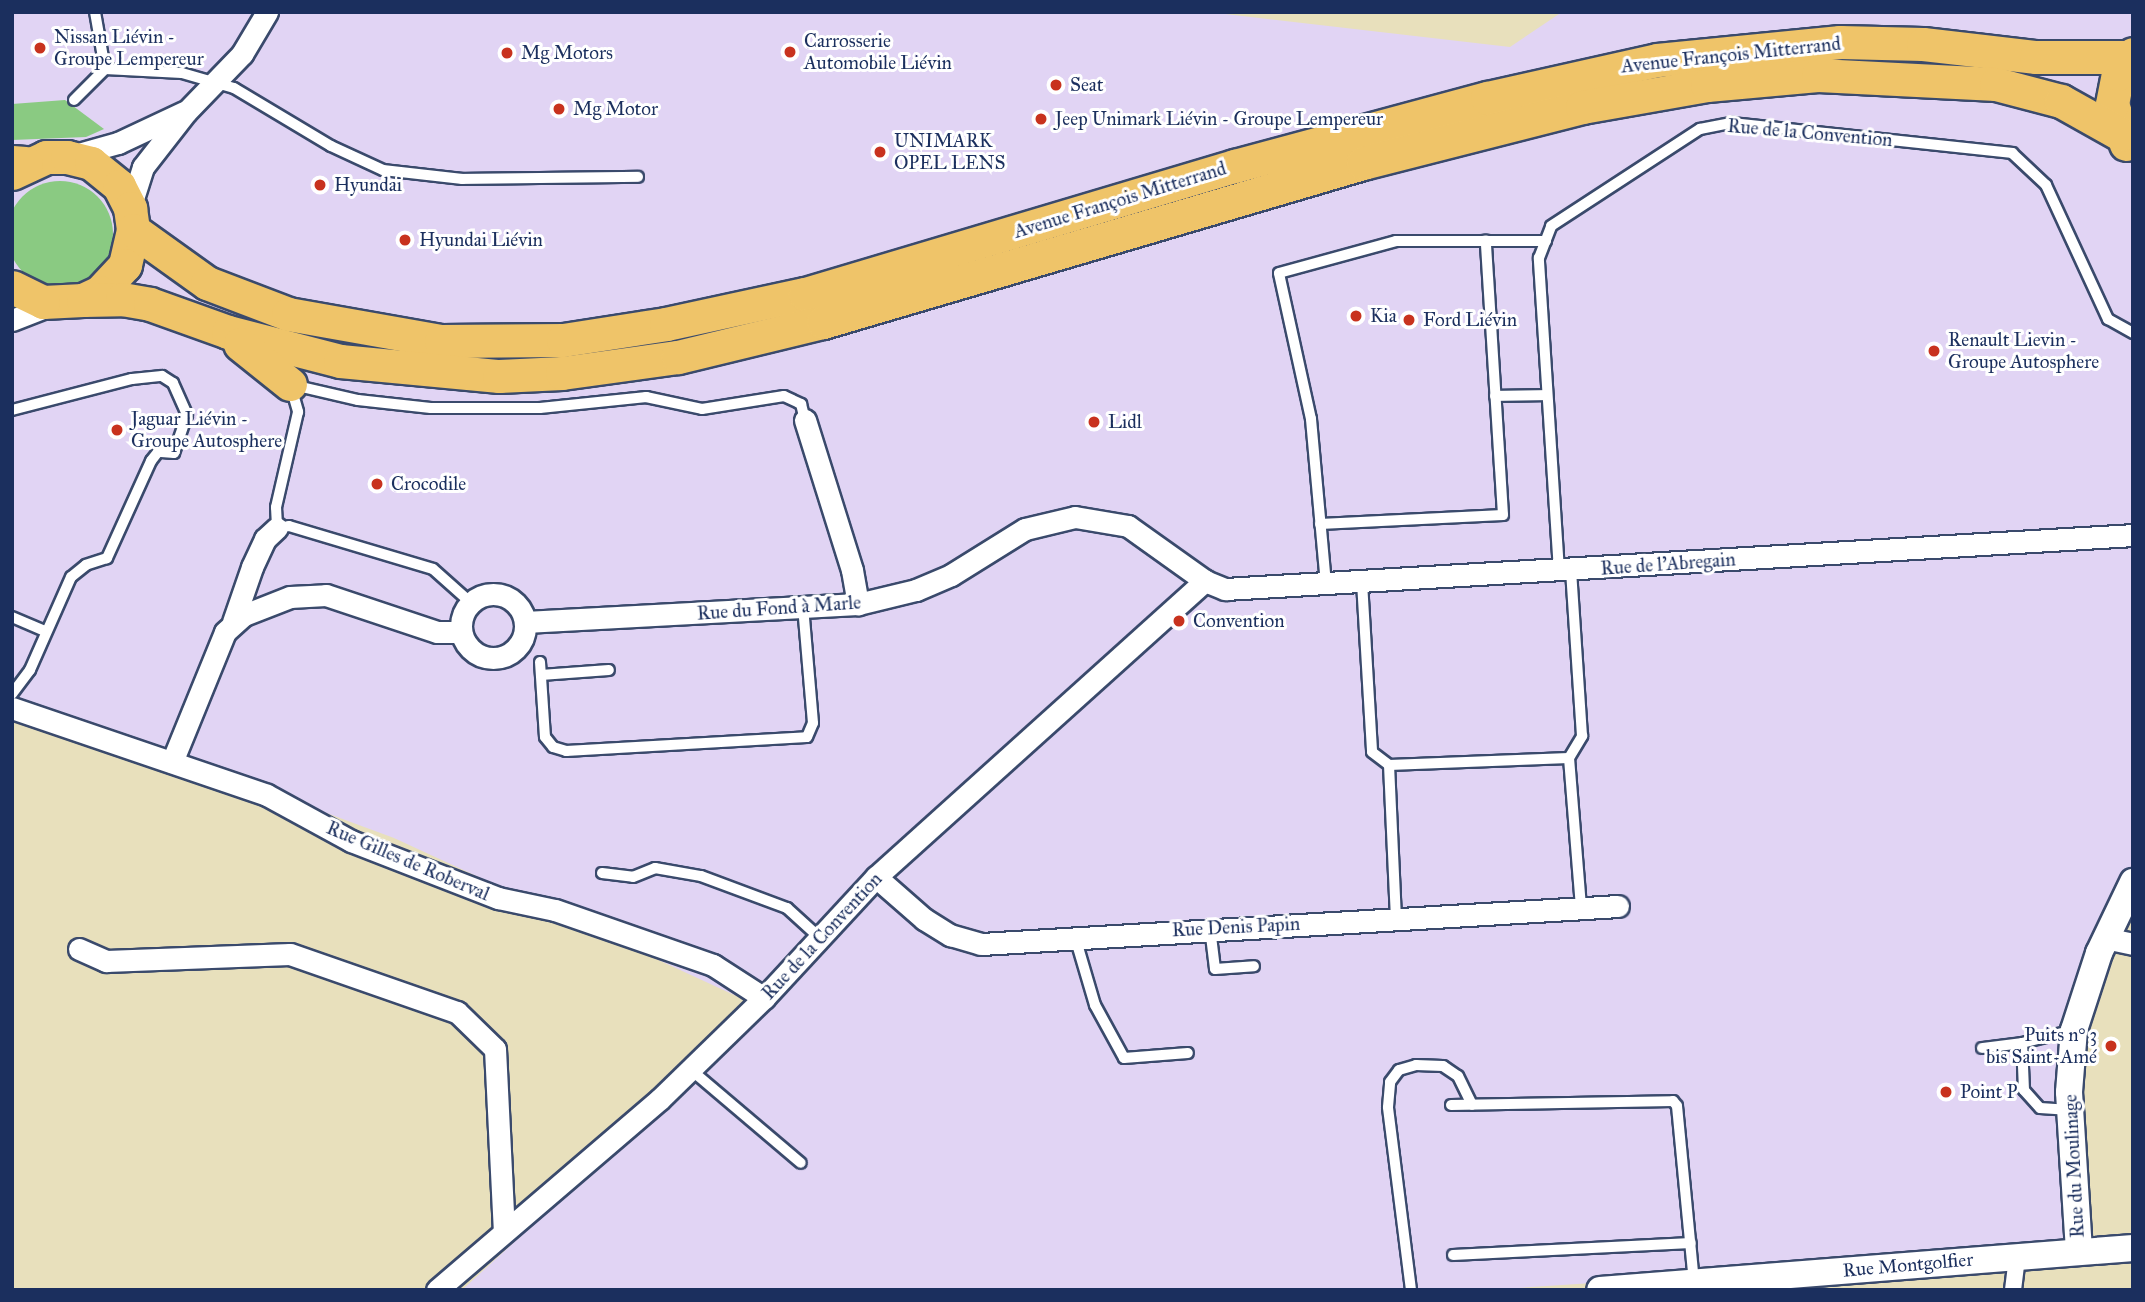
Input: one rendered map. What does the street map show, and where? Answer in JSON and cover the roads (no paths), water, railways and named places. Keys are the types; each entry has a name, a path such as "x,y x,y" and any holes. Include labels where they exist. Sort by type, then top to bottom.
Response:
{"main road":[{"name":"Avenue François Mitterrand","path":"132,219 207,283 288,314 441,341 563,340 666,324 806,293 1235,166 1487,98 1657,60 1840,42 1923,44 2076,59 2131,56"},
{"path":"2126,142 2112,112 2113,88 2131,56"},
{"name":"Avenue François Mitterrand","path":"68,302 122,299 150,304 228,332 340,361 499,376 562,373 678,357 822,322 1363,163 1582,107 1707,85 1818,75 1983,82 2046,95 2086,111 2126,142"},
{"path":"12,287 68,302 107,286 125,265 132,219 110,177 91,163 67,157 17,167"},
{"path":"228,332 251,356 274,368 290,384"}],"street":[{"path":"132,219 134,184 143,167 186,111 242,54 267,12"},
{"path":"67,157 118,143 186,111"},
{"path":"12,320 68,302"},
{"path":"806,420 852,570 858,604"},
{"name":"Rue du Fond à Marle","path":"525,622 858,604 916,590 951,575 1025,529 1075,517 1128,526 1205,581"},
{"path":"172,762 225,632 233,622 251,566 265,539 277,528"},
{"name":"Rue de l'Abregain","path":"1205,581 1225,589 1326,584 2133,535"},
{"path":"251,566 278,601"},
{"name":"Rue de la Convention","path":"438,1290 690,1069 764,998 876,877 1205,581"},
{"path":"499,594 517,604 525,622 516,649 498,658 470,650 461,632 464,611 470,602 499,594"},
{"path":"233,622 278,601 326,595 437,632 461,632"},
{"name":"Rue Gilles de Roberval","path":"12,708 267,796 351,841 498,898 555,910 713,965 764,998"},
{"name":"Rue Denis Papin","path":"876,877 950,936 981,944 1210,928 1618,906"},
{"name":"Rue du Moulinage","path":"2080,1251 2070,1110 2074,1030 2105,938 2133,882"},
{"path":"2105,938 2133,944"},
{"path":"79,949 106,961 290,954 457,1012 495,1049 504,1232"},
{"name":"Rue Montgolfier","path":"1600,1290 2133,1248"},
{"path":"2013,1290 2018,1256"}],"lane":[{"path":"95,12 105,69"},
{"path":"74,100 105,69 182,73 217,80 383,170 462,179 638,177"},
{"name":"Rue de la Convention","path":"1569,758 1583,736 1547,395 1539,258 1552,226 1700,129 1722,125 2012,153 2046,186 2108,319 2133,333"},
{"path":"1326,584 1311,418 1279,273 1396,241 1546,241"},
{"path":"1320,524 1503,515 1486,241"},
{"path":"12,410 132,379 162,376 173,383 187,415 174,453 158,452 151,461 107,558 71,577 30,670 12,694"},
{"path":"470,602 433,569 289,526 277,528 276,507 298,412 290,384 358,400 431,408 540,408 646,397 702,409 784,396 801,404 806,420"},
{"path":"1495,396 1547,395"},
{"path":"1362,582 1372,752 1390,765 1569,758 1581,908"},
{"path":"540,662 545,737 553,747 566,751 807,737 813,723 803,607"},
{"path":"12,618 45,631"},
{"path":"541,675 609,670"},
{"path":"1390,765 1396,918"},
{"path":"602,873 633,877 655,868 701,876 787,908 820,937"},
{"path":"1210,928 1215,969 1254,966"},
{"path":"1074,937 1095,1005 1124,1058 1188,1053"},
{"path":"1982,1048 2022,1043 2074,1030"},
{"path":"2022,1043 2024,1090 2040,1108 2070,1110"},
{"path":"1411,1290 1388,1107 1390,1082 1408,1068 1443,1066 1458,1076 1472,1105"},
{"path":"690,1069 801,1163"},
{"path":"1451,1105 1673,1101 1678,1106 1694,1282"},
{"path":"1453,1255 1690,1243"}],"place":[{"name":"Nissan Liévin - Groupe Lempereur","path":"40,48"},
{"name":"Carrosserie Automobile Liévin","path":"790,52"},
{"name":"Mg Motors","path":"507,53"},
{"name":"Seat","path":"1056,85"},
{"name":"Mg Motor","path":"559,109"},
{"name":"Jeep Unimark Liévin - Groupe Lempereur","path":"1041,119"},
{"name":"UNIMARK OPEL LENS","path":"880,152"},
{"name":"Hyundai","path":"320,185"},
{"name":"Hyundai Liévin","path":"405,240"},
{"name":"Kia","path":"1356,316"},
{"name":"Ford Liévin","path":"1409,320"},
{"name":"Renault Lievin - Groupe Autosphere","path":"1934,351"},
{"name":"Lidl","path":"1094,422"},
{"name":"Jaguar Liévin - Groupe Autosphere","path":"117,430"},
{"name":"Crocodile","path":"377,484"},
{"name":"Convention","path":"1179,621"},
{"name":"Puits n° 3 bis Saint-Amé","path":"2111,1046"},
{"name":"Point P","path":"1946,1092"}]}
